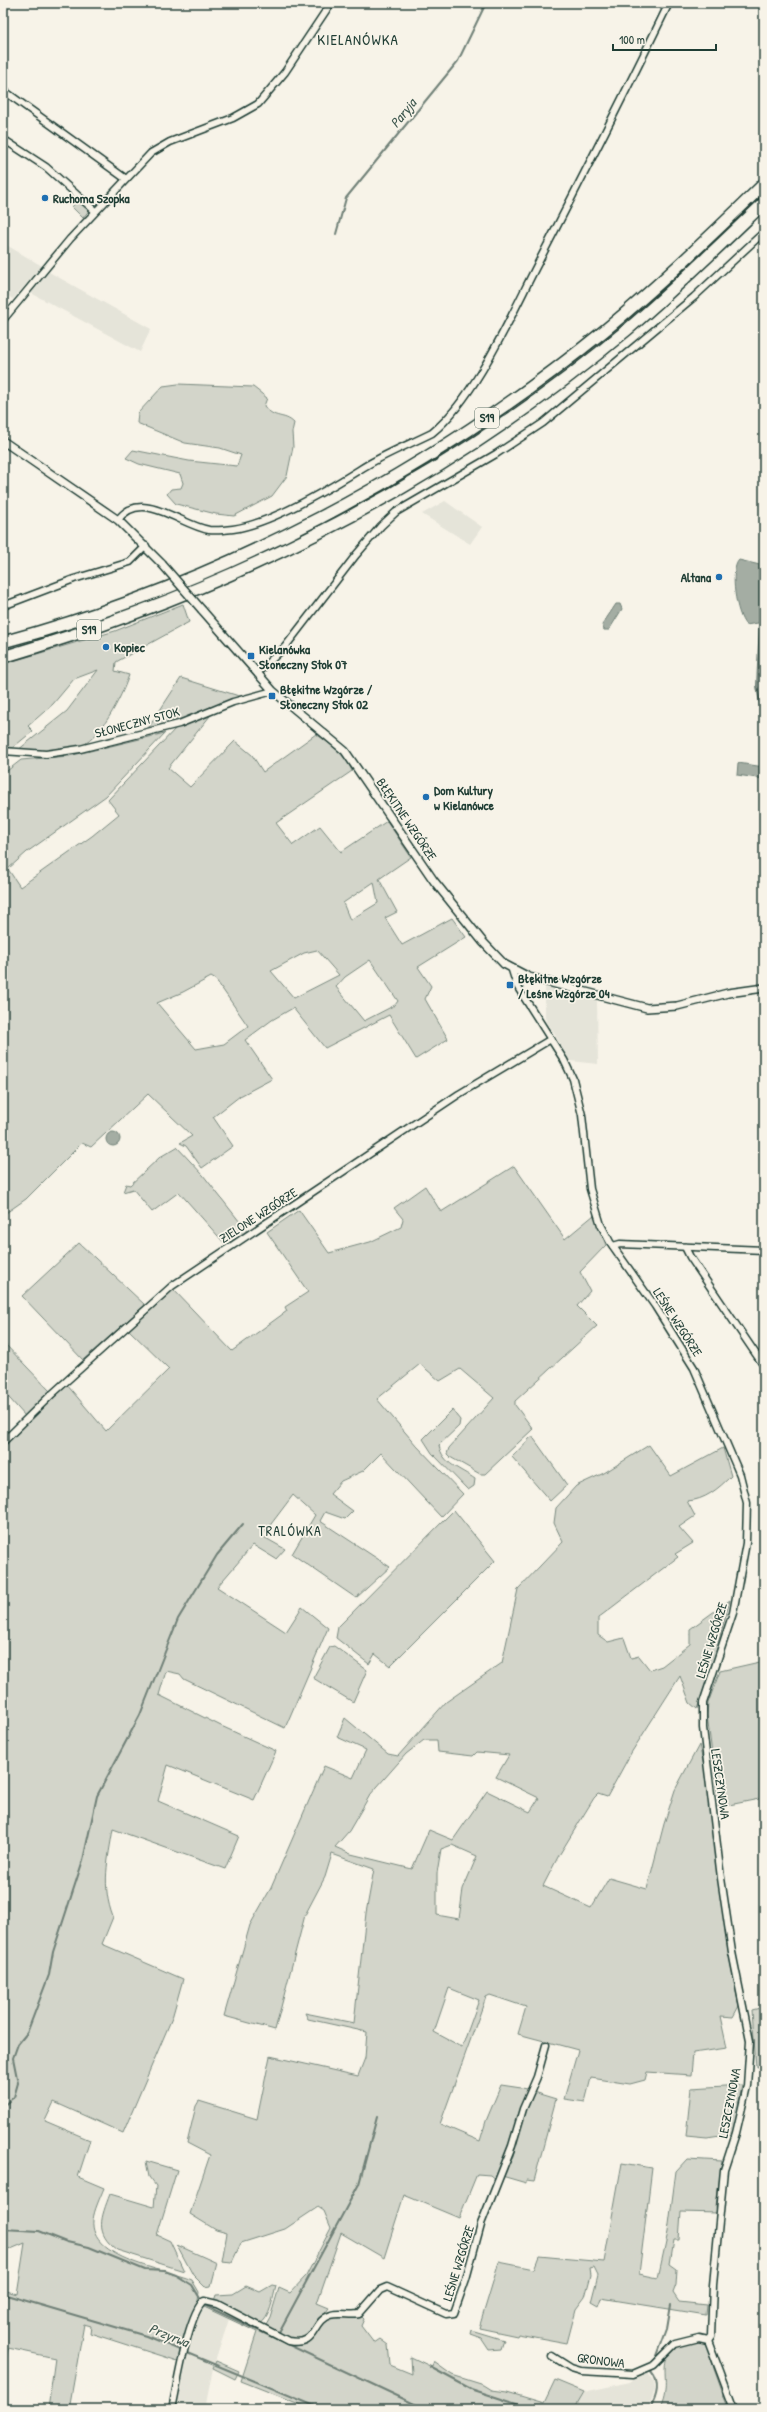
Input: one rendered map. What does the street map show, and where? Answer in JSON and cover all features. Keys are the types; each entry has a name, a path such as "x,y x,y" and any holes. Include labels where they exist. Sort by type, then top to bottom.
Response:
{"highway":[{"name":"S19","path":"3,642 100,612 206,572 316,519 418,463 508,404 605,330 656,287 764,184"},
{"name":"S19","path":"3,657 81,633 211,585 268,559 408,484 462,451 555,386 627,330 764,203"}],"street":[{"path":"3,320 95,211 151,153 165,145 233,118 258,104 286,72 331,3"},
{"path":"118,520 129,509 144,507 210,530 241,528 281,512 342,482 359,469 432,433 440,426 461,402 498,340 598,149 669,3"},
{"path":"3,90 126,179"},
{"path":"3,139 46,167 95,211"},
{"path":"257,673 285,647 356,555 381,526 396,512 496,454 543,422 694,297 764,232"},
{"name":"BŁĘKITNE WZGÓRZE","path":"3,441 118,520 146,546 273,691 345,751 434,881 496,957 512,970"},
{"path":"3,606 74,578 130,562 146,546"},
{"name":"SŁONECZNY STOK","path":"3,751 46,754 80,749 179,724 233,702 273,691"},
{"path":"512,970 647,1008 677,1006 728,993 764,988"},
{"name":"LEŚNE WZGÓRZE","path":"512,970 517,986 551,1039 573,1079 580,1098 593,1201 601,1225 613,1246 658,1310 694,1368 740,1475 747,1503 746,1543 733,1613 703,1703"},
{"name":"ZIELONE WZGÓRZE","path":"3,1442 64,1383 172,1286 459,1094 551,1039"},
{"path":"613,1246 620,1244 764,1250"},
{"path":"685,1247 690,1257 764,1366"},
{"name":"LESZCZYNOWA","path":"703,1703 704,1734 721,1878 732,1952 750,2042 747,2086 736,2133 724,2170 713,2285 711,2336 708,2340"},
{"name":"LEŚNE WZGÓRZE","path":"172,2409 185,2349 196,2311 204,2301 217,2304 288,2341 298,2342 312,2336 323,2321 330,2315 359,2314 380,2290 387,2286 446,2314 454,2313 464,2285 481,2224 512,2146 523,2110 537,2077 546,2045"},
{"name":"GRONOWA","path":"552,2356 570,2368 581,2372 634,2374 654,2365 675,2344 699,2338 708,2340"},
{"path":"708,2340 734,2409"}],"shaded area":[{"path":"79,199 90,209 83,218 72,207"},
{"path":"3,243 42,266 13,299 3,293"},
{"path":"49,272 151,329 140,352 31,293"},
{"path":"178,384 253,387 267,398 264,406 268,410 276,415 287,418 294,423 292,432 293,447 287,476 272,496 234,516 216,514 176,504 167,494 171,489 181,488 183,483 180,474 139,464 126,458 133,450 189,461 237,466 241,455 220,448 185,443 137,423 138,413 163,386"},
{"path":"445,501 482,527 470,544 422,514"},
{"path":"739,560 764,566 764,622 746,625 742,620 737,603 734,582 734,573"},
{"path":"183,604 189,622 116,662 115,671 129,675 126,684 109,717 93,737 85,744 76,748 62,751 18,750 67,711 98,670 74,679 53,704 28,726 33,731 11,749 3,749 3,664 115,631"},
{"path":"616,604 620,604 622,609 609,630 604,630 602,625"},
{"path":"181,678 239,696 243,695 180,720 147,730"},
{"path":"210,716 168,768 190,787 235,741 252,755 263,772 316,734 342,755 352,771 276,823 293,845 320,826 341,852 387,821 411,857 379,879 397,912 385,918 402,945 452,918 466,937 418,967 431,986 425,999 448,1039 416,1059 389,1015 325,1048 293,1008 272,1020 245,1040 272,1079 240,1096 213,1117 233,1146 202,1168 186,1146 180,1143 192,1136 148,1094 91,1147 82,1143 26,1199 3,1215 3,774 21,760 69,756 165,733 106,796 27,852 8,869 20,887 92,836 119,814 108,800 176,728","holes":["374,882 378,903 350,920 343,903","317,950 339,975 294,998 271,971 304,953","370,960 398,1001 395,1005 364,1021 336,987 345,977","211,977 216,980 248,1026 224,1044 196,1049 157,1003 183,992"]},
{"path":"738,763 764,767 764,779 737,775"},
{"path":"545,986 597,1000 598,1064 570,1061 545,1018"},
{"path":"113,1132 118,1134 120,1139 118,1144 113,1146 108,1144 106,1139 108,1134"},
{"path":"177,1147 203,1175 247,1231 226,1245 179,1192 152,1212 133,1189 123,1192 126,1184 130,1185 160,1157"},
{"path":"514,1166 565,1239 594,1215 606,1245 580,1272 590,1291 577,1306 597,1326 515,1401 515,1405 533,1429 485,1474 480,1474 450,1457 447,1454 449,1448 494,1398 460,1369 440,1381 420,1364 377,1399 416,1445 463,1494 441,1517 381,1453 363,1471 341,1481 330,1494 353,1511 345,1519 325,1512 320,1521 390,1567 356,1598 292,1554 315,1515 293,1495 262,1536 285,1549 276,1559 253,1545 217,1587 286,1632 302,1607 328,1628 285,1728 184,1679 180,1674 166,1671 159,1695 276,1751 254,1800 168,1765 158,1801 239,1836 225,1869 113,1829 106,1883 109,1905 113,1917 102,1944 183,1979 172,2018 123,2133 54,2102 45,2121 90,2140 78,2177 104,2188 93,2220 95,2234 103,2245 115,2254 131,2261 192,2280 199,2292 198,2301 190,2323 180,2362 90,2333 91,2326 84,2324 69,2409 48,2409 55,2358 8,2348 3,2382 3,2290 17,2294 25,2243 6,2251 3,2262 3,1446 67,1385 106,1431 169,1369 128,1329 173,1289 232,1351 287,1311 285,1307 308,1292 267,1232 299,1210 329,1253 370,1242 401,1227 403,1219 394,1208 425,1186 441,1212"},
{"path":"79,1243 145,1305 83,1360 22,1296"},
{"path":"3,1342 50,1391 25,1416 3,1391"},
{"path":"452,1410 460,1420 459,1426 439,1445 441,1452 448,1461 475,1479 474,1486 468,1490 432,1453 423,1439"},
{"path":"532,1436 567,1485 550,1501 512,1457"},
{"path":"649,1445 671,1476 723,1448 731,1476 711,1493 694,1500 687,1501 695,1516 679,1527 693,1543 675,1554 678,1557 598,1618 598,1635 608,1642 624,1638 631,1658 639,1656 650,1670 662,1666 690,1644 690,1629 730,1600 712,1666 697,1709 690,1703 680,1676 631,1753 607,1797 598,1794 594,1798 558,1857 543,1886 591,1908 609,1878 647,1889 664,1824 675,1790 699,1745 706,1774 728,1950 739,2006 733,2017 720,2016 727,2048 693,2053 691,2075 647,2072 645,2080 630,2084 591,2078 585,2102 564,2099 578,2050 518,2034 526,2007 490,1995 486,1997 440,2124 480,2141 486,2121 501,2085 528,2089 506,2157 496,2180 490,2175 477,2174 459,2218 404,2195 384,2258 341,2233 317,2303 329,2308 308,2333 302,2337 287,2337 265,2327 270,2318 279,2288 290,2293 306,2276 331,2228 324,2211 318,2207 285,2229 241,2243 232,2262 222,2261 227,2233 216,2230 190,2214 210,2155 187,2143 196,2106 199,2101 257,2119 270,2056 358,2076 365,2058 367,2032 308,2019 305,2013 354,2023 366,1913 374,1869 332,1854 325,1877 305,1915 275,2030 224,2016 250,1925 271,1888 324,1766 353,1778 366,1750 337,1737 345,1718 388,1754 398,1756 446,1702 502,1663 518,1589 563,1542 554,1523 556,1508 576,1486 604,1473","holes":["424,1740 437,1740 438,1752 473,1756 477,1752 509,1755 496,1777 539,1798 530,1812 487,1791 453,1840 429,1830 412,1869 351,1854 335,1847 349,1831 370,1795 406,1754","452,1845 477,1856 463,1889 459,1919 437,1915 437,1873 441,1849","449,1988 479,2000 462,2047 434,2032"]},
{"path":"454,1510 495,1561 390,1666 375,1654 369,1664 336,1638 338,1627"},
{"path":"334,1646 367,1670 353,1702 313,1678 330,1647"},
{"path":"764,1661 764,1798 719,1807 707,1715 708,1703 720,1671"},
{"path":"764,2007 764,2065 756,2067 752,2010"},
{"path":"742,2085 733,2134 707,2138 686,2136 691,2088"},
{"path":"533,2092 556,2099 534,2181 526,2180 526,2183 502,2176 513,2156 528,2101"},
{"path":"687,2159 722,2161 716,2206 717,2213 681,2212 679,2240 674,2240 670,2265 677,2270 676,2285 673,2293 679,2302 707,2305 706,2315 601,2298 598,2306 591,2302 598,2275 594,2267 590,2268 591,2275 585,2297 576,2309 567,2343 518,2334 517,2336 479,2328 499,2262 534,2269 539,2256 604,2262 622,2163 652,2168 639,2274 658,2278 668,2232 676,2171"},
{"path":"146,2161 177,2170 157,2235 170,2241 184,2271 117,2250 110,2244 102,2231 102,2218 110,2194 154,2207 156,2186 149,2177"},
{"path":"177,2245 217,2263 211,2286 205,2287 193,2275"},
{"path":"272,2285 276,2286 271,2307 266,2317 260,2324 214,2301 216,2295 233,2294 246,2286 260,2292"},
{"path":"205,2304 215,2306 297,2345 313,2336 320,2326 331,2317 361,2316 364,2319 361,2326 374,2343 380,2339 388,2345 390,2365 412,2374 411,2357 432,2367 434,2362 452,2375 484,2385 492,2390 507,2392 544,2403 555,2380 584,2392 574,2409 312,2409 241,2381 257,2332 202,2307"},
{"path":"202,2307 229,2319 213,2368 205,2409 174,2409 192,2330 197,2315"},
{"path":"471,2330 504,2340 501,2349 489,2350 481,2338 470,2334"},
{"path":"695,2341 707,2343 714,2369 727,2405 711,2409 660,2409 664,2397 665,2367 667,2358 671,2351 680,2345"},
{"path":"216,2361 239,2371 235,2379 213,2368"},
{"path":"648,2372 654,2381 655,2390 648,2409 574,2409 584,2392 630,2382 640,2374"}],"waterway":[{"name":"Paryja","path":"336,234 346,198 458,61 486,3"},
{"path":"764,536 764,566"},
{"path":"760,622 757,686 764,726"},
{"path":"3,2106 14,2097 18,2083 13,2058 18,2044 27,2033 49,1975 53,1952 83,1860 97,1796 140,1715 178,1619 217,1555 243,1524"},
{"path":"278,2334 359,2184 377,2117"},
{"path":"3,2229 39,2231 67,2242 89,2247 145,2270 165,2271 176,2275 192,2285 204,2305 425,2409"},
{"name":"Przyrwa","path":"3,2294 146,2336 322,2409"},
{"path":"655,2361 667,2329 671,2305"},
{"path":"430,2367 471,2389 532,2409"},
{"path":"650,2409 655,2399 657,2390 656,2380 651,2371 653,2367"}],"place":[{"name":"Ruchoma Szopka","path":"45,198"},
{"name":"Altana","path":"719,577"},
{"name":"Kopiec","path":"106,647"},
{"name":"Kielanówka Słoneczny Stok 07","path":"251,656"},
{"name":"Błękitne Wzgórze / Słoneczny Stok 02","path":"272,696"},
{"name":"Dom Kultury w Kielanówce","path":"426,797"},
{"name":"Błękitne Wzgórze / Leśne Wzgórze 04","path":"510,985"}],"district":[{"name":"KIELANÓWKA","path":"358,40"},
{"name":"TRALÓWKA","path":"290,1531"}]}
